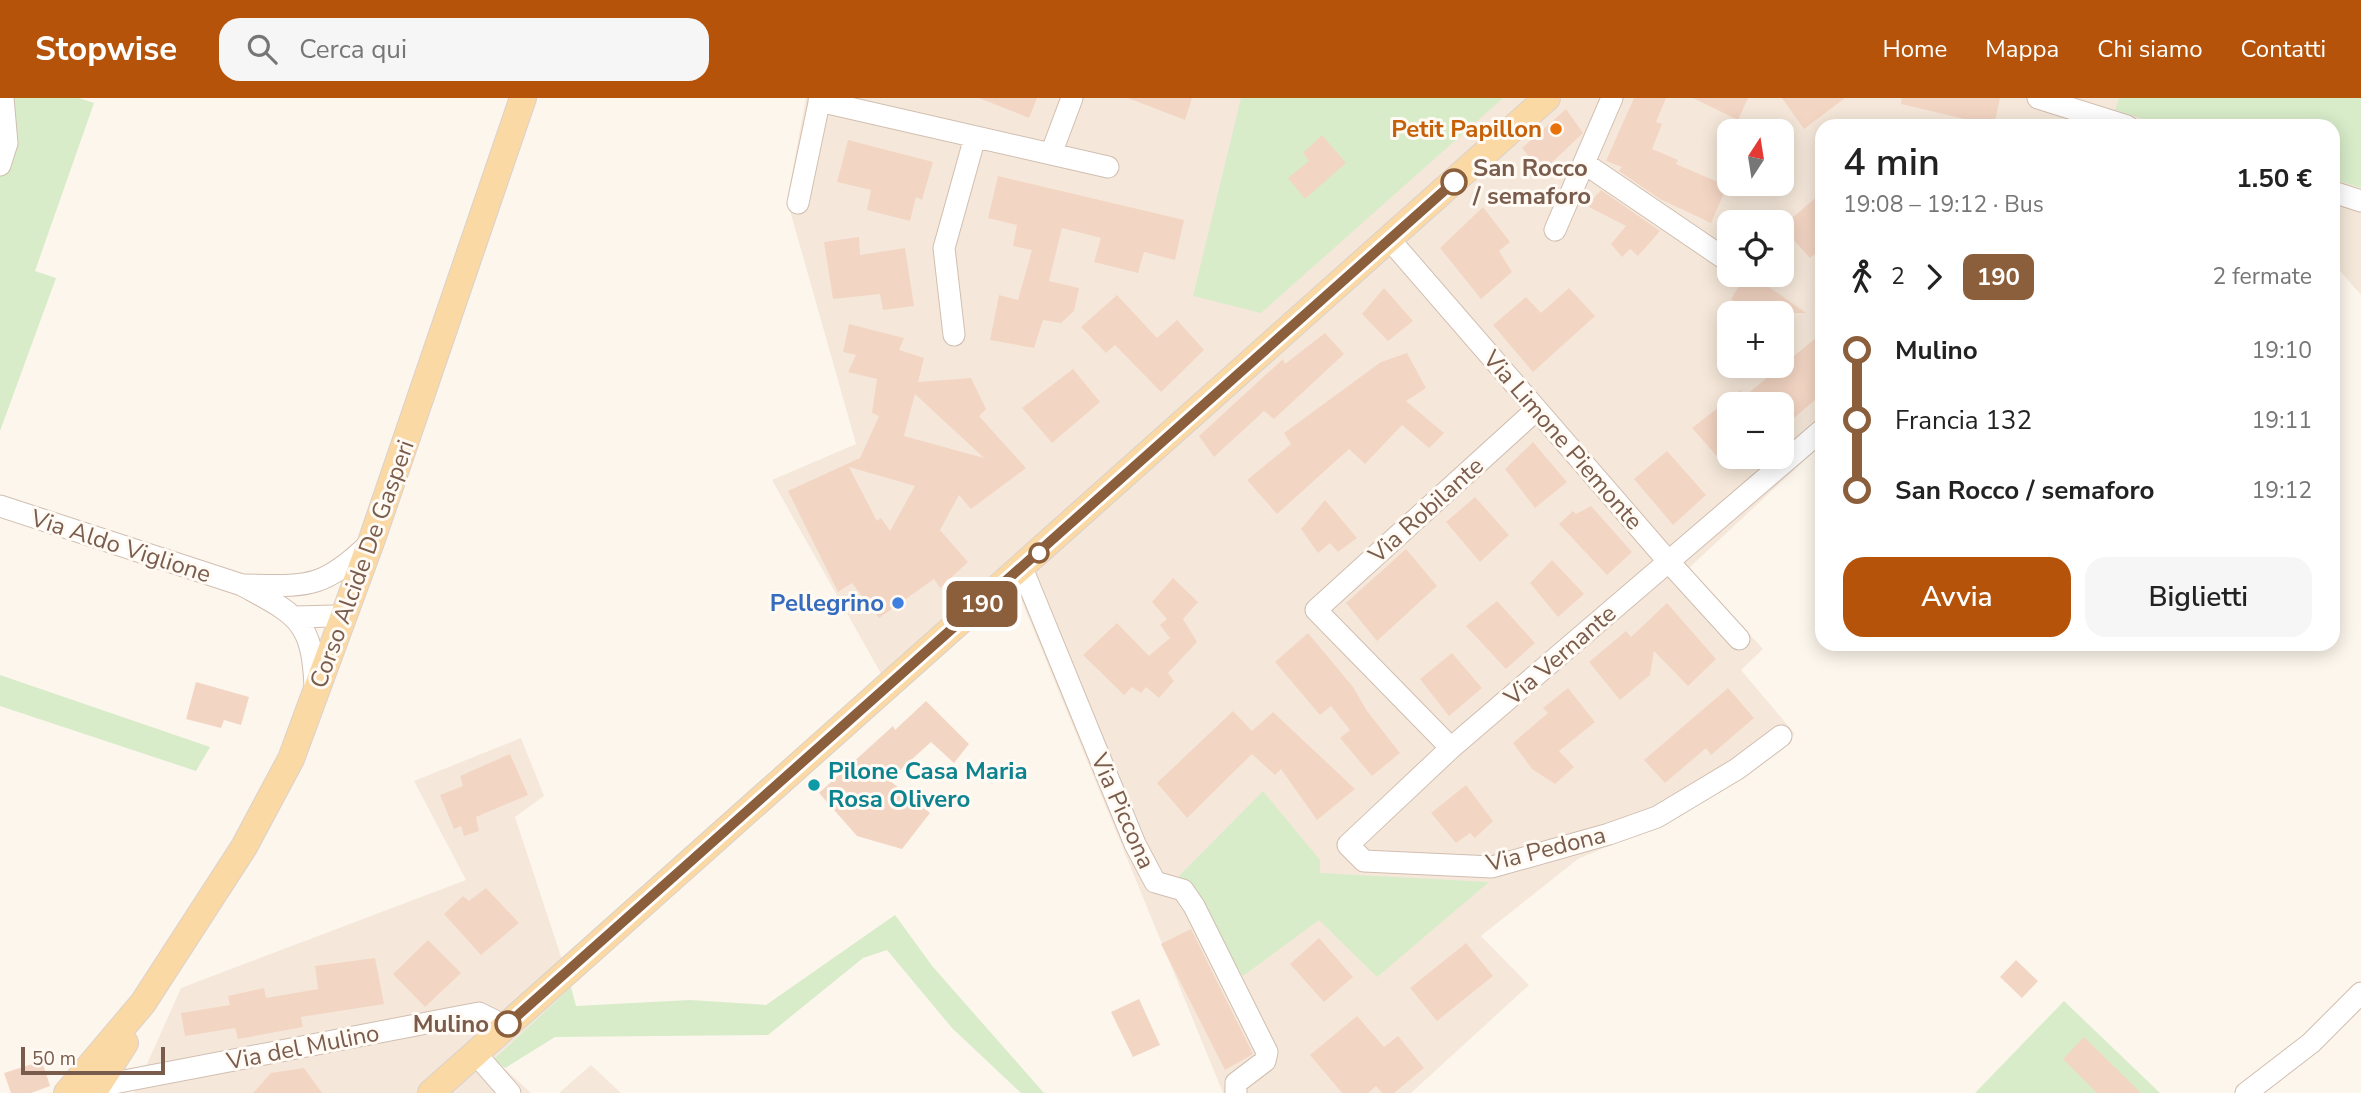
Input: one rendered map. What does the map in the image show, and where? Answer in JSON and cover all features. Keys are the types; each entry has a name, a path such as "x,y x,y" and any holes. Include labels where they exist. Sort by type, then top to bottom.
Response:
{"main road":[{"name":"Corso Alcide De Gasperi","path":"67,1093 143,1003 244,847 291,759 316,695 337,618 371,542 523,98"},
{"path":"431,1093 1547,98"},
{"name":"Corso Alcide De Gasperi","path":"96,1090 119,1057 143,1003"}],"street":[{"path":"0,165 3,98"},
{"path":"1051,155 1072,98"},
{"path":"1555,230 1612,98"},
{"path":"2038,98 2105,119"},
{"path":"798,203 819,100 1108,167"},
{"path":"954,335 944,247 975,137"},
{"path":"1584,163 1717,254"},
{"path":"2340,194 2361,201"},
{"name":"Via Limone Piemonte","path":"1390,240 1739,639"},
{"name":"Via Robilante","path":"1451,748 1316,610 1536,410"},
{"name":"Via Vernante","path":"1451,748 1815,436"},
{"name":"Via Aldo Viglione","path":"0,506 242,585 296,617"},
{"name":"Via Aldo Viglione","path":"242,585 302,587 339,570 371,542"},
{"name":"Via Piccona","path":"1022,568 1135,844 1154,882 1184,890 1267,1052 1265,1061 1236,1083 1236,1093"},
{"path":"302,587 316,591 330,605 337,618 296,617 314,659 316,695"},
{"name":"Via Pedona","path":"1451,748 1348,845 1364,861 1492,867 1609,834 1657,817 1737,769 1781,736"},
{"path":"2246,1093 2311,1043 2361,993"},
{"name":"Via del Mulino","path":"96,1090 479,1013 505,1027"},
{"path":"475,1054 510,1093"}],"shaded area":[{"path":"806,98 2119,98 2116,110 2144,119 1815,119 1815,451 1689,568 1763,649 1741,670 1795,734 1685,813 1578,859 1481,936 1529,985 1411,1093 1223,1093 1016,587 893,695 772,480 856,444 787,200"},
{"path":"2340,181 2361,188 2361,295 2340,271"},
{"path":"521,738 544,796 515,817 571,987 494,1059 531,1093 134,1093 181,988 466,880 414,781"},
{"path":"591,1065 621,1093 559,1093"}],"green space":[{"path":"0,98 79,98 94,103 35,271 56,278 0,431"},
{"path":"1241,98 1503,98 1261,313 1193,296"},
{"path":"2119,98 2361,98 2361,188 2340,181 2340,119 2143,119 2115,110"},
{"path":"0,675 210,747 196,771 0,706"},
{"path":"1263,791 1320,860 1320,873 1489,882 1377,977 1319,920 1243,976 1179,876"},
{"path":"895,915 933,967 1044,1093 1021,1093 952,1028 887,950 863,958 768,1035 555,1037 505,1068 493,1060 571,987 576,1006 690,1000 766,1005"},
{"path":"2064,1001 2160,1093 1975,1093"}],"building":[{"path":"979,98 1037,98 1029,118"},
{"path":"1128,98 1192,98 1185,120"},
{"path":"1634,98 1666,98 1656,122 1662,124 1652,149 1678,160 1676,164 1717,182 1717,196 1723,196 1711,223 1660,199 1619,171 1622,167 1606,161"},
{"path":"1693,98 1748,98 1738,119"},
{"path":"1782,98 1845,98 1815,119 1804,129"},
{"path":"1902,98 2000,98 1996,119 1964,119 1901,104"},
{"path":"1566,109 1583,133 1542,172 1522,148"},
{"path":"1322,135 1346,163 1305,199 1288,178 1309,161 1303,153"},
{"path":"848,140 933,162 922,200 916,197 910,221 867,210 871,190 837,182"},
{"path":"998,176 1184,220 1175,260 1144,252 1138,273 1094,262 1101,238 1062,228 1049,281 1079,288 1074,311 1061,323 1043,320 1034,348 990,340 999,295 1018,300 1032,250 1013,246 1017,225 988,218"},
{"path":"1601,190 1660,231 1638,256 1630,249 1622,257 1611,244 1626,226 1587,206"},
{"path":"1815,198 1815,254 1810,258 1794,240 1794,216"},
{"path":"1483,207 1510,242 1499,251 1512,272 1481,299 1440,248"},
{"path":"859,237 860,255 905,248 914,306 883,310 880,294 833,299 824,242"},
{"path":"1738,287 1769,287 1789,301 1734,301 1731,299"},
{"path":"1384,288 1413,321 1388,341 1362,314"},
{"path":"1569,288 1595,316 1533,372 1493,325 1526,297 1541,313"},
{"path":"1117,295 1157,338 1177,320 1204,350 1161,392 1115,345 1106,353 1081,327"},
{"path":"1794,305 1806,313 1794,313"},
{"path":"849,324 904,338 899,350 924,358 918,382 971,378 986,409 979,416 1026,468 971,509 959,495 940,530 968,562 940,588 934,579 879,618 852,583 838,592 788,491 860,458 879,416 872,413 877,379 848,372 856,355 843,352","holes":["915,394 984,458 904,436","849,467 915,486 890,531 881,518 877,521"]},
{"path":"1325,333 1344,354 1274,419 1264,411 1214,457 1199,436 1283,359 1285,364"},
{"path":"1815,339 1815,400 1794,418 1794,392 1750,392 1767,378 1794,378 1794,356"},
{"path":"1407,353 1426,388 1406,401 1444,433 1429,448 1402,425 1365,464 1349,449 1277,514 1247,480 1291,444 1284,433 1381,362"},
{"path":"1073,369 1100,402 1052,443 1022,408"},
{"path":"1717,408 1717,456 1692,428"},
{"path":"1533,442 1567,482 1535,508 1505,469"},
{"path":"1667,451 1706,495 1673,525 1634,479"},
{"path":"1475,497 1509,535 1480,562 1446,522"},
{"path":"1325,500 1357,538 1338,552 1330,543 1318,553 1301,529"},
{"path":"1591,506 1632,552 1607,575 1559,524 1573,511 1576,514"},
{"path":"1406,549 1437,586 1377,641 1346,603"},
{"path":"1552,560 1584,594 1558,617 1530,583"},
{"path":"1173,578 1198,602 1183,619 1197,642 1168,673 1174,681 1159,698 1146,687 1141,693 1132,687 1124,695 1083,655 1117,623 1149,656 1170,638 1160,625 1167,619 1152,602"},
{"path":"1497,601 1535,643 1506,669 1466,626"},
{"path":"1667,603 1716,659 1688,686 1654,651 1650,675 1620,700 1589,662 1626,631 1631,637"},
{"path":"1308,633 1353,687 1367,711 1400,753 1372,776 1340,738 1350,730 1331,706 1320,715 1275,662"},
{"path":"1452,653 1482,688 1449,716 1420,679"},
{"path":"196,682 249,697 241,725 224,720 221,728 186,719"},
{"path":"1568,688 1595,722 1559,751 1574,767 1555,784 1532,769 1513,743 1548,713 1543,708"},
{"path":"1728,688 1754,718 1711,755 1706,748 1665,783 1644,760"},
{"path":"926,701 969,744 954,763 931,742 889,780 930,813 902,849 857,836 819,793 893,726 895,730"},
{"path":"1233,711 1252,731 1273,712 1355,789 1317,820 1281,769 1275,775 1252,754 1187,818 1157,783"},
{"path":"510,754 528,795 476,817 479,831 464,836 461,826 454,829 440,795 463,786 460,776"},
{"path":"1466,785 1493,821 1475,838 1470,833 1456,843 1431,813"},
{"path":"486,888 519,923 481,955 444,914 463,896 469,901"},
{"path":"1191,929 1253,1054 1225,1070 1161,944"},
{"path":"1319,938 1353,977 1324,1002 1290,964"},
{"path":"428,940 461,973 425,1007 393,974"},
{"path":"1466,943 1493,976 1437,1021 1410,988"},
{"path":"375,958 384,1004 301,1017 303,1027 238,1039 235,1028 185,1036 181,1013 230,1005 228,996 264,988 266,998 318,989 315,966"},
{"path":"2016,960 2038,981 2022,998 2000,977"},
{"path":"1139,999 1160,1045 1133,1057 1111,1012"},
{"path":"1357,1016 1384,1047 1398,1036 1424,1068 1394,1093 1382,1093 1376,1086 1368,1093 1342,1093 1310,1055"},
{"path":"2084,1037 2141,1093 2097,1093 2063,1059"},
{"path":"42,1061 50,1086 31,1093 11,1093 4,1073"},
{"path":"304,1068 322,1093 253,1093 271,1073"}],"bus line":[{"name":"190","path":"508,1024 1454,182"}],"place":[{"name":"Petit Papillon","path":"1556,129"},
{"name":"San Rocco / semaforo","path":"1454,182"},
{"name":"Pellegrino","path":"898,603"},
{"name":"Pilone Casa Maria Rosa Olivero","path":"814,785"},
{"name":"Mulino","path":"508,1024"}]}
